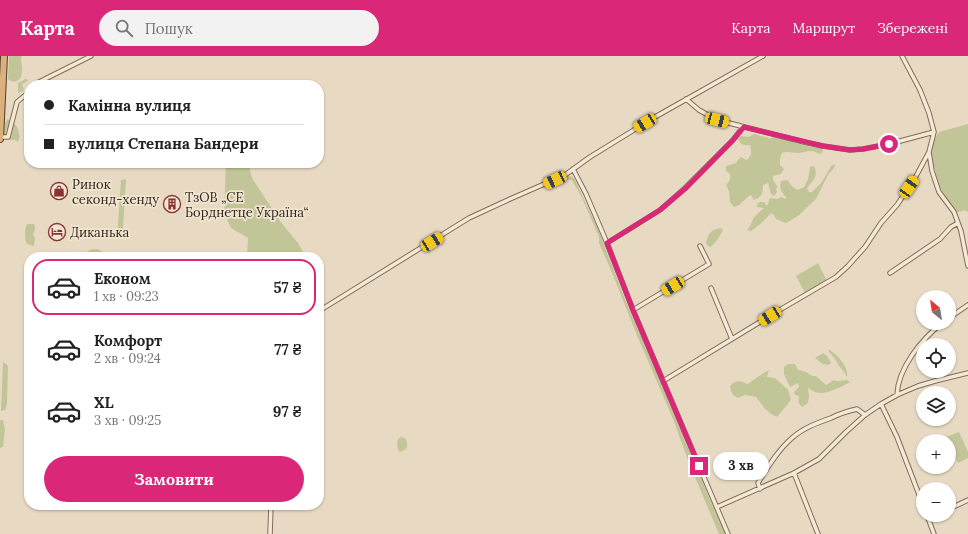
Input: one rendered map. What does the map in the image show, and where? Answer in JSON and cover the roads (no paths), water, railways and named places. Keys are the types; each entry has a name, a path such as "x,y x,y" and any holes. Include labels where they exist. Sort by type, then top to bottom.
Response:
{"highway":[{"path":"0,138 4,56"}],"street":[{"path":"43,80 91,56"},
{"path":"324,308 469,218 565,175 631,131 762,56"},
{"path":"663,380 836,277 865,247 881,223 897,205 915,178 929,152 934,132 929,113 920,90 902,56"},
{"path":"0,138 8,137 18,102 24,97"},
{"path":"686,99 699,110 717,120 823,146 850,150 889,144 934,132"},
{"path":"607,243 660,210 686,188 744,127"},
{"path":"929,152 932,171 939,192 951,208 963,237 968,266"},
{"path":"573,169 586,194 607,243 633,310 728,534"},
{"path":"890,273 940,239 951,227 958,223"},
{"path":"633,310 709,264 700,246"},
{"path":"711,288 732,339"},
{"path":"956,313 968,304"},
{"path":"897,396 900,380 912,355 926,337 934,330"},
{"path":"717,507 760,489 819,459 865,415 881,404 929,382 968,373"},
{"path":"881,404 897,437 916,487"},
{"path":"760,489 758,482 768,467 787,443 800,432 816,423 852,410 857,410 865,415"},
{"path":"794,473 818,534"},
{"path":"956,506 968,500"},
{"path":"270,534 271,510"},
{"path":"929,522 934,534"}],"place":[{"name":"Ринок секонд-хенду","path":"59,191"},
{"name":"ТзОВ „СЕ Борднетце Україна“","path":"172,204"},
{"name":"Диканька","path":"57,232"}]}
